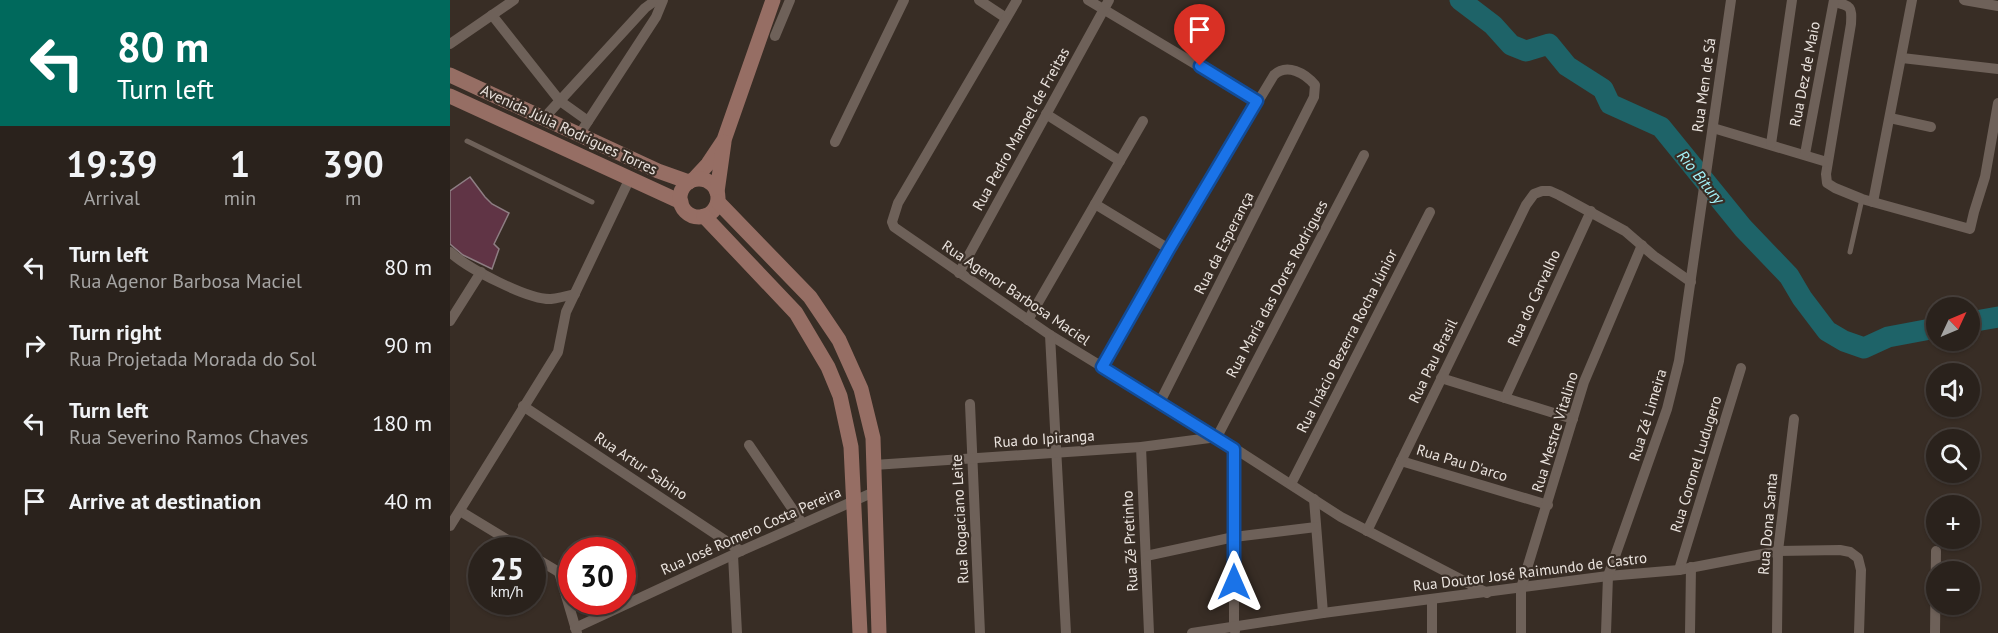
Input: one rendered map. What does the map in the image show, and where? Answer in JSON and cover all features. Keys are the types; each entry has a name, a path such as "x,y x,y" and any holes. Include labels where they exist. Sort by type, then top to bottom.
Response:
{"main road":[{"path":"724,140 708,164 681,191 681,202 687,212 693,215 704,216 713,211 717,197 724,140 773,0"},
{"name":"Avenida Júlia Rodrigues Torres","path":"450,75 658,171 691,181"},
{"name":"Avenida Júlia Rodrigues Torres","path":"451,99 681,202"},
{"path":"691,181 700,179 711,183 717,197 812,300 839,340 861,389 873,444 879,633"},
{"path":"704,216 796,313 828,367 840,396 851,447 860,633"},
{"path":"796,313 812,300"},
{"path":"851,447 873,444"}],"street":[{"path":"450,44 514,0"},
{"path":"544,118 645,8 656,0"},
{"path":"579,135 656,17 663,0"},
{"path":"775,36 790,0"},
{"path":"835,142 904,0"},
{"path":"979,0 1006,18 1017,0"},
{"path":"1088,0 1107,4 1257,101 1102,367"},
{"name":"Rua Men de Sá","path":"1703,201 1731,0"},
{"path":"1770,144 1792,0"},
{"path":"1874,202 1912,0"},
{"path":"1964,0 1998,6"},
{"path":"1834,1 1850,7 1851,24 1827,162 1826,179 1831,185 1862,199 1970,229 1985,177 1998,103"},
{"name":"Rua Dez de Maio","path":"1805,154 1834,1"},
{"name":"Rua Pedro Manoel de Freitas","path":"959,273 1107,4"},
{"path":"492,15 560,101 588,121"},
{"name":"Rua Agenor Barbosa Maciel","path":"1006,18 898,203 892,222 894,227 1050,335 1217,437 1341,517 1486,593"},
{"path":"1902,58 1998,69"},
{"name":"Rua da Esperança","path":"1160,402 1314,97 1315,85 1307,77 1288,69 1280,70 1274,75 1257,101"},
{"path":"1046,114 1120,161"},
{"path":"1890,118 1931,127"},
{"path":"1028,320 1143,121"},
{"path":"1713,128 1827,162"},
{"name":"Rua Maria das Dores Rodrigues","path":"1217,437 1364,155"},
{"path":"450,526 558,352 566,312 630,178"},
{"name":"Rua Pau Brasil","path":"1367,531 1526,205 1534,194 1550,191 1591,211"},
{"name":"Rua Zé Limeira","path":"1606,633 1608,576 1667,409 1679,361 1703,201"},
{"path":"1095,204 1169,249"},
{"path":"1591,211 1625,231 1691,282"},
{"name":"Rua do Carvalho","path":"1504,398 1591,211"},
{"name":"Rua Inácio Bezerra Rocha Júnior","path":"1291,484 1430,212"},
{"name":"Rua Mestre Vitalino","path":"1521,633 1521,588 1584,382 1642,245"},
{"path":"450,252 459,260 481,272 536,297 551,299 575,294"},
{"path":"450,321 481,272"},
{"path":"1050,335 1066,633"},
{"name":"Rua Coronel Ludugero","path":"1679,570 1741,368"},
{"path":"1441,378 1573,419"},
{"name":"Rua Rogaciano Leite","path":"970,404 980,633"},
{"name":"Rua Artur Sabino","path":"523,406 737,553"},
{"name":"Rua Dona Santa","path":"1777,633 1778,551 1794,419"},
{"name":"Rua do Ipiranga","path":"874,465 1141,447 1217,437"},
{"path":"749,445 802,523"},
{"name":"Rua Zé Pretinho","path":"1141,447 1149,633"},
{"path":"1234,449 1235,630"},
{"name":"Rua Pau D'arco","path":"1401,461 1548,505"},
{"name":"Rua José Romero Costa Pereira","path":"636,601 874,492"},
{"path":"1314,500 1323,613"},
{"path":"460,511 503,537"},
{"path":"1146,556 1234,537 1316,527"},
{"name":"Rua Doutor José Raimundo de Castro","path":"1192,633 1235,630 1323,613 1608,576 1679,570 1778,551 1840,550 1850,552 1858,558 1861,570 1859,633"},
{"path":"1935,633 1936,551"},
{"path":"737,553 737,633"},
{"path":"1690,633 1691,567"},
{"path":"1432,600 1432,633"},
{"path":"571,615 576,631"},
{"name":"Rua José Romero Costa Pereira","path":"576,631 607,615"}],"lane":[{"path":"467,141 592,202"},
{"path":"1850,252 1862,199"}],"building":[{"path":"470,177 492,204 509,213 494,244 499,249 492,269 463,255 450,244 450,191"}],"waterway":[{"name":"Rio Bitury","path":"1460,0 1493,25 1511,45 1526,51 1549,44 1567,66 1603,89 1610,104 1661,127 1743,228 1789,276 1802,298 1827,331 1844,341 1864,348 1888,337 1926,330"},
{"name":"Rio Bitury","path":"1980,320 1998,317"}],"route":[{"path":"1200,66 1257,101 1102,367 1234,449 1234,582"}]}
